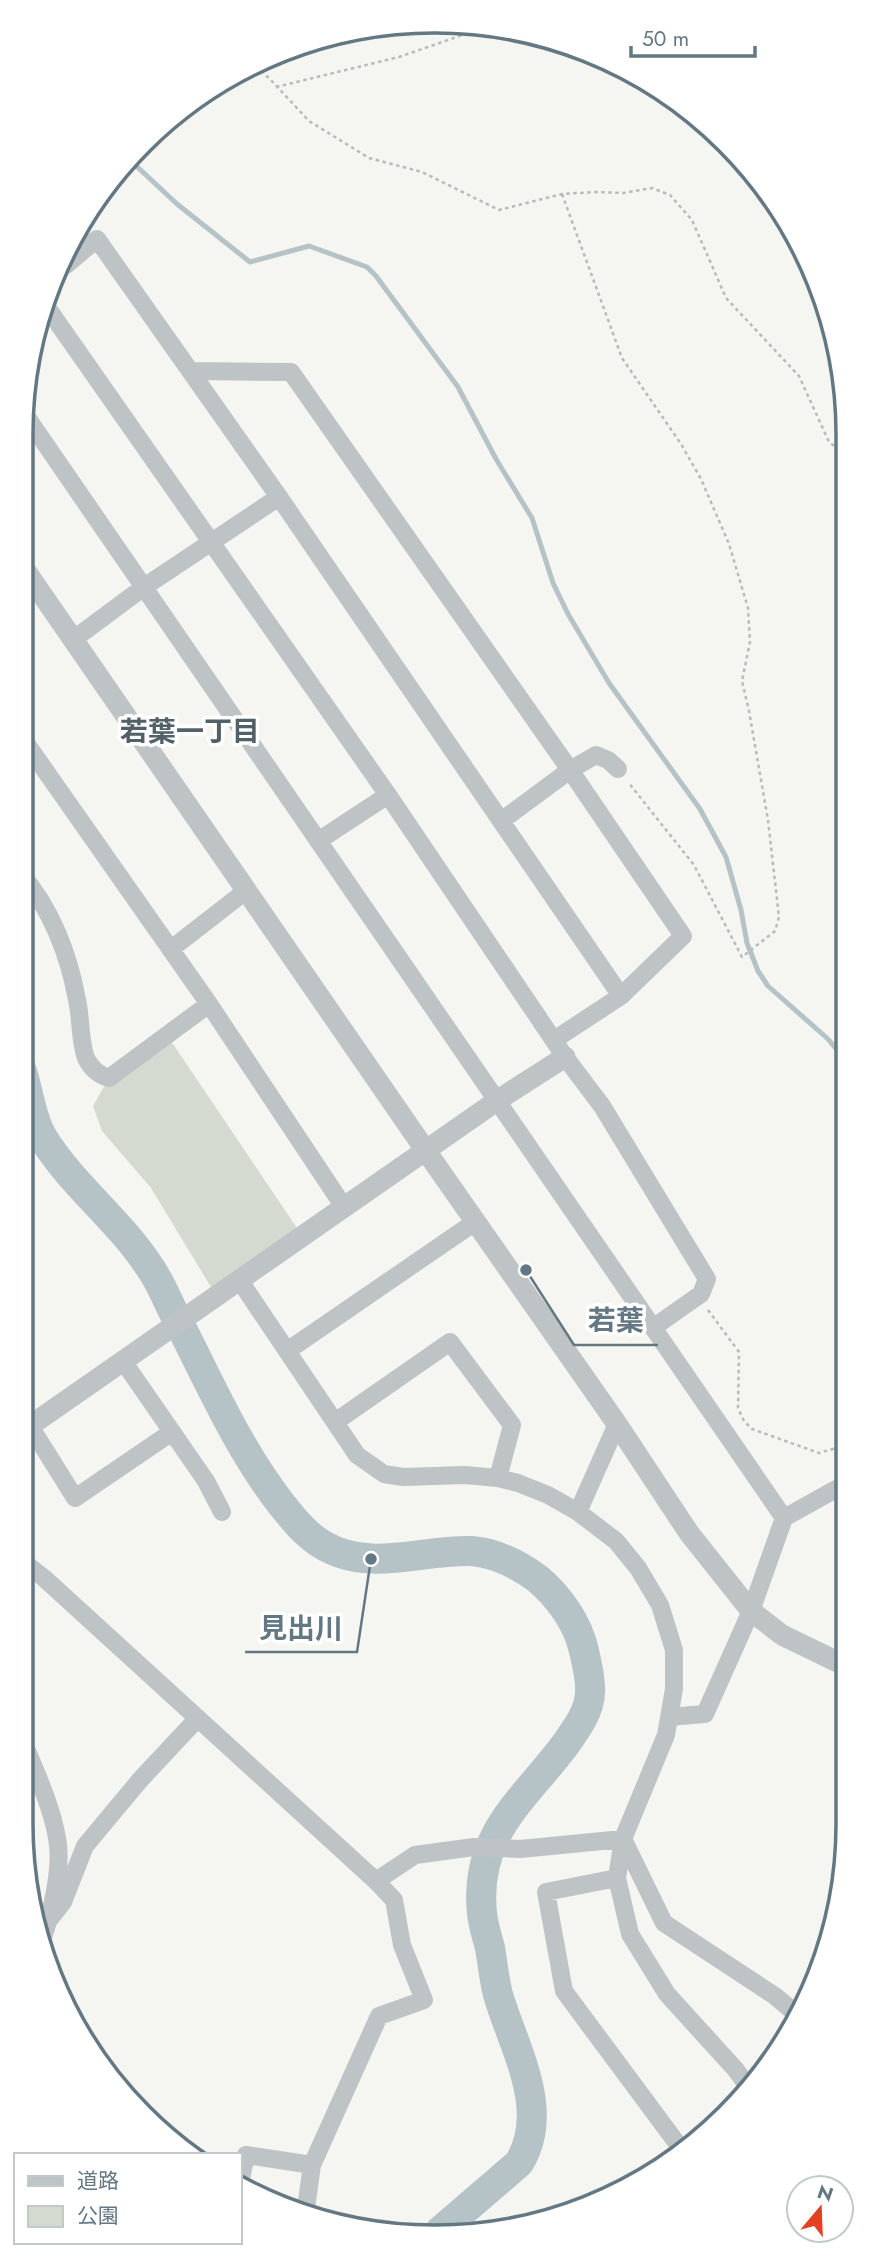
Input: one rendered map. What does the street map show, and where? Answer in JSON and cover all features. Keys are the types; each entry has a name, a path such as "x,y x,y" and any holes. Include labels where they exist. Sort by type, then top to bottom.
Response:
{"street":[{"path":"75,258 97,239 279,497 621,996"},
{"path":"52,315 388,795 559,1049 602,1106 706,1279 701,1294 654,1327"},
{"path":"33,1423 498,1100 621,996 682,936 570,770 291,372 191,371"},
{"path":"33,426 784,1518"},
{"path":"74,639 144,587 279,497"},
{"path":"33,581 426,1152 617,1424 689,1533 751,1611 782,1635 836,1661"},
{"path":"33,753 209,1004 344,1207"},
{"path":"501,821 570,770 596,755 608,760 618,769"},
{"path":"318,841 388,795"},
{"path":"33,887 66,952 86,1058 98,1075 110,1078 209,1004"},
{"path":"171,949 247,890"},
{"path":"287,1351 475,1222"},
{"path":"240,1281 357,1455 384,1474 403,1477 465,1475 498,1478 548,1495 579,1512 616,1541 638,1568 660,1605 674,1650 674,1689 666,1735 623,1839 617,1878 630,1934 667,1994 743,2080"},
{"path":"335,1422 450,1342 512,1425 498,1478"},
{"path":"123,1361 206,1481 222,1513"},
{"path":"579,1512 617,1424"},
{"path":"33,1440 75,1498 172,1432"},
{"path":"669,1717 705,1714 751,1611 784,1518 836,1489"},
{"path":"33,1569 394,1900 402,1945 424,2000 379,2016 312,2165 307,2203"},
{"path":"49,1920 63,1902 85,1846 140,1780 198,1718"},
{"path":"33,1766 58,1839 56,1883 47,1926"},
{"path":"376,1881 415,1856 474,1847 520,1849 623,1839"},
{"path":"623,1839 664,1923 790,2009"},
{"path":"617,1878 546,1892 564,1991 677,2143"},
{"path":"242,2174 246,2155 312,2165"}],"path":[{"path":"275,87 399,57 464,34"},
{"path":"262,73 309,121 369,158 422,172 499,210 562,194 623,193 652,188 670,195 692,220 726,298 799,376 829,442 836,447"},
{"path":"562,194 622,358 681,444 701,479 729,544 748,608 750,642 742,681 768,820 779,917 775,931 742,957 694,865 618,769"},
{"path":"697,1297 739,1352 738,1408 751,1429 819,1453 836,1448"}],"green space":[{"path":"167,1035 303,1237 217,1297 151,1188 102,1131 93,1106 109,1078"}],"waterway":[{"path":"137,166 177,204 250,262 309,246 367,267 376,276 458,387 496,459 532,518 553,583 568,614 609,683 700,809 726,857 747,943 758,971 768,986 836,1049"},
{"path":"33,1111 43,1138 55,1155 124,1233 153,1272 238,1438 282,1505 311,1537 341,1553 359,1557 378,1559 472,1551 507,1560 546,1586 567,1611 577,1630 590,1688 585,1714 565,1745 505,1820 486,1861 482,1885 483,1917 497,1992 521,2059 531,2102 532,2123 528,2143 519,2163 448,2224"}],"place":[{"name":"若葉","path":"526,1270"},
{"name":"見出川","path":"371,1559"}],"district":[{"name":"若葉一丁目","path":"190,731"}]}
